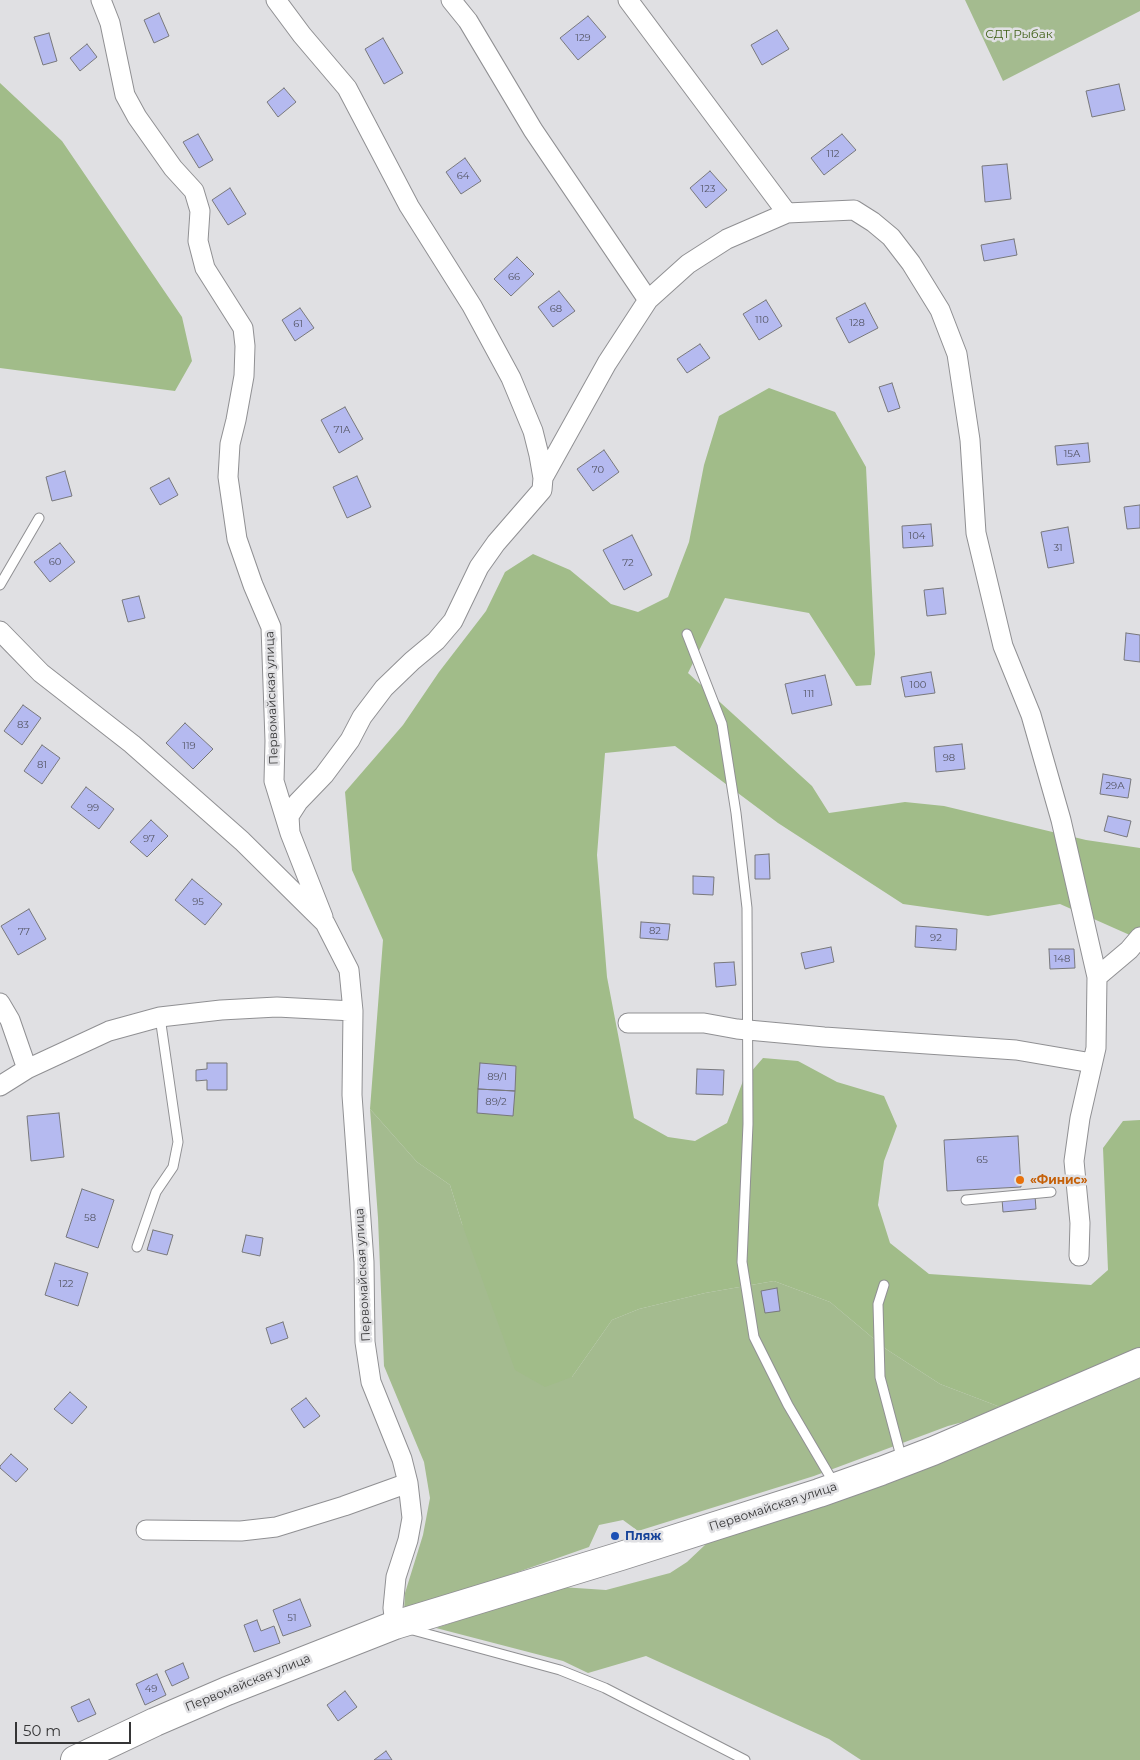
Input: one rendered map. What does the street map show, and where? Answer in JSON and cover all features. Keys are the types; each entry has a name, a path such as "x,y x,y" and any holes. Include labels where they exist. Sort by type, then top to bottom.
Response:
{"main road":[{"name":"Первомайская улица","path":"75,1760 227,1690 395,1625 621,1556 836,1487 903,1463 974,1434 1140,1362"}],"street":[{"name":"Первомайская улица","path":"101,0 110,24 125,95 137,117 173,168 194,191 200,211 198,240 204,268 243,328 246,346 244,376 230,444 228,477 237,539 253,585 271,627 275,741 274,781 290,833 325,923 349,970 353,1011 352,1095 364,1262 365,1342 371,1382 402,1459 408,1483 412,1518 408,1540 396,1577 393,1608 395,1625"},
{"path":"276,0 302,35 347,88 409,206 476,314 511,378 533,430 543,478 542,490 478,567 452,621 436,641 384,688 362,717 350,740 324,775 298,802 289,816 290,833"},
{"path":"451,0 468,21 533,130 648,300"},
{"path":"628,0 787,213"},
{"path":"543,478 607,363 648,300 688,264 728,239 787,213 854,210 891,237 911,263 940,310 957,354 970,440 976,533 1003,646 1031,715 1055,801 1097,977 1096,1048 1080,1118 1074,1161 1080,1223 1079,1256"},
{"name":"Первомайская улица","path":"0,631 41,673 132,744 242,842 325,923"},
{"path":"1097,977 1129,950 1140,937"},
{"path":"0,1003 10,1020 27,1069"},
{"path":"0,1086 27,1069 109,1031 160,1017 221,1010 276,1007 353,1011"},
{"path":"628,1023 704,1023 747,1030 1016,1050 1092,1063"},
{"path":"146,1530 240,1531 276,1527 344,1506 408,1483"}],"lane":[{"path":"0,586 40,518"},
{"path":"687,634 722,724 736,813 747,908 748,1124 742,1262 754,1337 788,1405 836,1487"},
{"path":"137,1247 156,1192 173,1167 178,1142 160,1017"},
{"path":"966,1200 1050,1192"},
{"path":"884,1285 878,1304 880,1377 903,1463"},
{"path":"395,1625 560,1670 604,1688 745,1760"}],"green space":[{"name":"СДТ Рыбак","path":"965,0 1140,0 1140,11 1003,81"},
{"path":"0,83 62,141 182,317 192,361 175,391 0,368"},
{"path":"769,388 835,412 866,467 875,654 871,685 856,686 809,613 725,598 688,673 812,786 829,813 905,802 944,806 1086,840 1140,848 1140,943 1132,936 1060,904 988,916 903,904 778,823 675,746 605,753 597,855 607,977 634,1118 668,1137 695,1141 727,1123 743,1081 763,1058 798,1061 837,1082 884,1096 897,1126 884,1161 878,1205 890,1243 929,1274 1091,1285 1108,1270 1103,1148 1123,1121 1140,1120 1140,1353 1008,1410 940,1384 886,1349 830,1302 774,1281 705,1293 639,1309 612,1320 572,1377 545,1387 515,1370 462,1224 450,1185 417,1162 370,1109 383,940 352,870 345,792 403,725 439,672 486,611 505,572 533,554 570,570 611,604 638,612 668,597 689,542 704,465 719,416"},
{"path":"370,1109 417,1162 450,1185 462,1224 572,1377 612,1320 639,1309 705,1293 774,1281 830,1302 886,1349 940,1384 1008,1410 948,1426 814,1476 638,1531 623,1520 599,1525 589,1547 404,1612 405,1593 423,1535 430,1498 424,1462 384,1366 378,1218"},
{"path":"1140,1374 1140,1760 861,1760 829,1739 646,1656 588,1673 563,1661 436,1628 561,1587 606,1590 670,1573 687,1562 706,1544"}],"building":[{"path":"159,13 169,36 154,43 144,20"},
{"path":"588,16 606,37 578,60 560,38"},
{"path":"777,30 789,49 762,65 751,45"},
{"path":"49,33 57,61 43,65 34,37"},
{"path":"383,38 403,73 384,84 365,49"},
{"path":"87,44 97,57 80,71 70,58"},
{"path":"1119,84 1125,110 1092,117 1086,91"},
{"path":"284,88 296,102 278,117 267,102"},
{"path":"198,134 213,160 199,168 183,142"},
{"path":"842,134 856,150 824,175 811,158"},
{"path":"465,158 481,181 461,194 446,172"},
{"path":"1007,164 1011,199 985,202 982,166"},
{"path":"710,171 727,190 706,208 690,188"},
{"path":"230,188 246,214 228,225 212,200"},
{"path":"1014,239 1017,255 984,261 981,245"},
{"path":"517,257 534,274 511,296 494,279"},
{"path":"559,291 575,311 553,327 538,307"},
{"path":"766,300 782,326 759,340 743,314"},
{"path":"865,303 878,328 849,343 836,318"},
{"path":"300,308 314,328 295,341 282,320"},
{"path":"700,344 710,358 687,373 677,359"},
{"path":"892,383 900,408 888,412 879,387"},
{"path":"345,407 363,439 339,453 321,420"},
{"path":"1088,443 1090,462 1057,465 1055,446"},
{"path":"604,450 619,472 593,491 577,469"},
{"path":"65,471 72,496 52,501 46,477"},
{"path":"357,476 371,507 347,518 333,487"},
{"path":"169,478 178,495 160,505 150,488"},
{"path":"1140,505 1140,528 1127,529 1124,507"},
{"path":"931,524 933,546 903,548 902,526"},
{"path":"1068,527 1074,563 1048,568 1041,532"},
{"path":"632,535 652,575 624,590 603,550"},
{"path":"60,543 75,562 50,582 34,562"},
{"path":"943,588 946,614 927,616 924,590"},
{"path":"139,596 145,618 128,622 122,600"},
{"path":"1126,633 1140,635 1140,662 1124,660"},
{"path":"931,672 935,693 905,697 901,677"},
{"path":"825,675 832,705 792,714 785,684"},
{"path":"23,705 41,718 22,745 4,731"},
{"path":"185,723 213,749 193,769 166,743"},
{"path":"962,744 965,769 936,772 934,747"},
{"path":"42,745 60,758 42,784 24,771"},
{"path":"1103,774 1131,779 1128,798 1100,794"},
{"path":"86,787 114,809 99,829 71,807"},
{"path":"1108,816 1131,821 1127,837 1104,831"},
{"path":"151,820 168,836 147,857 130,842"},
{"path":"769,854 770,879 755,879 755,855"},
{"path":"693,876 714,877 713,895 693,894"},
{"path":"192,879 222,904 205,925 175,900"},
{"path":"29,909 46,939 18,955 1,926"},
{"path":"641,922 670,924 668,940 640,938"},
{"path":"916,926 957,929 956,950 915,947"},
{"path":"831,947 834,962 805,969 801,953"},
{"path":"1049,949 1074,949 1075,968 1050,969"},
{"path":"734,962 736,985 716,987 714,963"},
{"path":"207,1063 227,1063 227,1090 207,1090 207,1080 196,1081 196,1070 207,1069"},
{"path":"480,1063 516,1066 515,1091 478,1089"},
{"path":"697,1069 724,1070 723,1095 696,1094"},
{"path":"478,1089 515,1091 513,1116 477,1113"},
{"path":"59,1113 64,1157 31,1161 27,1116"},
{"path":"1018,1136 1021,1187 947,1191 944,1140"},
{"path":"82,1189 114,1200 98,1248 66,1237"},
{"path":"1035,1196 1036,1209 1003,1212 1002,1199"},
{"path":"153,1230 173,1235 167,1255 147,1250"},
{"path":"246,1235 263,1238 260,1256 242,1252"},
{"path":"55,1263 88,1273 78,1306 45,1295"},
{"path":"777,1288 780,1311 765,1313 761,1291"},
{"path":"283,1322 288,1338 271,1344 266,1328"},
{"path":"70,1392 87,1407 72,1424 54,1409"},
{"path":"306,1398 320,1416 304,1428 291,1409"},
{"path":"11,1454 28,1469 16,1482 0,1468"},
{"path":"300,1599 311,1626 283,1636 273,1610"},
{"path":"257,1620 261,1631 274,1626 280,1643 254,1652 244,1625"},
{"path":"183,1663 189,1678 172,1686 165,1671"},
{"path":"157,1674 166,1695 145,1705 136,1684"},
{"path":"345,1691 357,1707 338,1721 327,1705"},
{"path":"89,1699 96,1714 78,1722 71,1707"},
{"path":"386,1751 392,1760 374,1760"}],"place":[{"name":"«Финис»","path":"1020,1180"},
{"name":"Пляж","path":"615,1536"}]}
